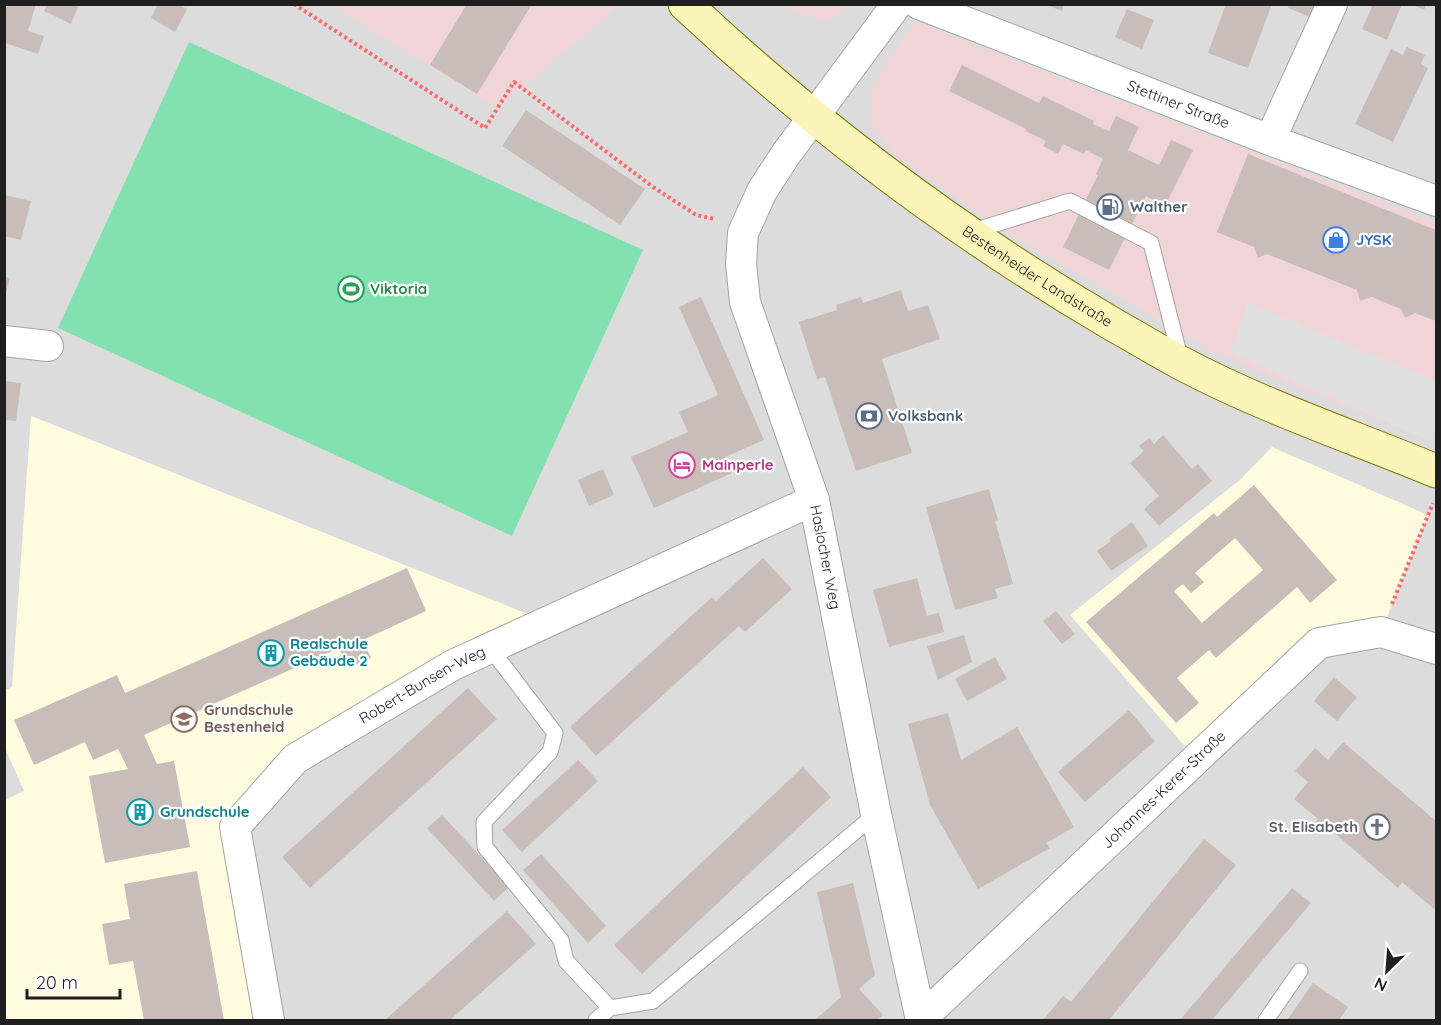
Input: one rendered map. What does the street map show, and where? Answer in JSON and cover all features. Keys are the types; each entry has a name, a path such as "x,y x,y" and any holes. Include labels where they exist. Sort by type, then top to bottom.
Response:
{"main road":[{"name":"Bestenheider Landstraße","path":"685,4 813,118 967,232 1069,298 1181,363 1436,485"}],"street":[{"name":"Haslocher Weg","path":"897,4 786,154 762,191 743,233 741,264 745,302 814,500 876,814 921,1020"},
{"name":"Stettiner Straße","path":"920,4 1270,140 1437,201"},
{"path":"1270,140 1332,4"},
{"path":"4,341 48,346"},
{"name":"Robert-Bunsen-Weg","path":"269,1020 235,827 295,759 453,665 814,500"},
{"name":"Johannes-Kerer-Straße","path":"921,1020 1319,643 1381,632 1437,649"}],"lane":[{"path":"967,232 1070,201 1151,243 1181,363"},
{"path":"490,648 555,733 550,752 484,822 485,847 561,940 566,961 610,1008"},
{"path":"596,1020 610,1008 652,1001 876,814"},
{"path":"1266,1020 1300,971"}],"path":[{"path":"294,4 485,128 514,82 653,187 696,215 746,227"},
{"path":"1381,632 1436,485"}],"shaded area":[{"path":"5,5 1436,5 1436,1020 5,1020"},
{"path":"332,5 620,5 497,108"},
{"path":"775,5 852,5 825,22"},
{"path":"916,22 1436,223 1436,432 1432,442 1215,352 1018,239 897,157 873,129 871,93 889,58"},
{"path":"1248,303 1436,381 1436,428 1432,442 1230,352"},
{"name":"Grundschule Bestenheid","path":"31,416 548,622 295,759 235,827 269,1020 5,1020 5,800 24,791 5,748 4,691 12,687"},
{"path":"1272,447 1428,515 1381,632 1319,643 1196,759 1070,615 1241,479"}],"green space":[{"name":"Viktoria","path":"189,42 643,250 512,536 58,328"}],"building":[{"path":"5,4 36,4 28,31 44,36 38,54 5,43"},
{"path":"47,4 73,4 78,7 71,24 44,11"},
{"path":"158,4 178,4 187,9 175,32 151,18"},
{"path":"467,4 532,4 477,94 430,65"},
{"path":"1045,4 1064,4 1062,11"},
{"path":"1226,4 1272,4 1248,68 1208,53"},
{"path":"1289,4 1320,4 1315,19 1288,8"},
{"path":"1373,4 1402,4 1387,40 1362,29"},
{"path":"1411,4 1426,4 1424,10"},
{"path":"1127,9 1154,20 1142,49 1115,37"},
{"path":"1407,47 1425,55 1421,64 1428,68 1393,142 1355,124 1391,49 1403,55"},
{"path":"962,65 1039,103 1043,96 1094,121 1093,124 1109,131 1116,116 1139,127 1128,150 1159,165 1171,140 1193,150 1165,206 1146,196 1109,270 1063,247 1098,175 1096,174 1103,159 1086,150 1084,154 1063,144 1058,154 1043,146 1046,141 1026,129 949,91"},
{"path":"526,110 645,189 620,225 502,146"},
{"name":"JYSK","path":"1248,154 1436,230 1436,321 1415,313 1405,318 1401,309 1372,297 1360,301 1357,290 1267,254 1258,258 1254,247 1217,232"},
{"path":"4,195 31,201 21,240 4,236"},
{"path":"4,277 10,278 5,297 4,297"},
{"name":"Volksbank","path":"901,290 908,311 928,305 940,339 882,359 912,453 856,471 825,377 817,379 799,322 837,310 836,305 861,297 863,303"},
{"path":"701,297 764,440 725,457 732,473 654,508 631,457 688,432 679,412 718,395 679,307"},
{"path":"4,381 21,383 16,421 4,420"},
{"path":"1163,435 1192,469 1198,464 1212,481 1159,526 1144,509 1159,496 1130,463 1144,451 1139,446 1149,438 1154,444"},
{"path":"603,469 614,495 589,506 578,480"},
{"path":"1254,485 1337,580 1310,603 1297,587 1216,658 1209,650 1177,678 1199,703 1176,723 1086,622 1214,513 1217,517","holes":["1235,538 1263,570 1202,623 1174,591 1183,584 1191,593 1204,582 1195,573"]},
{"path":"989,489 998,520 995,521 1013,584 995,589 998,598 955,610 926,507"},
{"path":"1132,522 1148,546 1111,571 1097,551"},
{"path":"763,558 792,589 745,632 739,626 596,756 570,727 712,597 716,601"},
{"path":"407,568 426,611 363,640 371,658 348,668 339,648 144,735 157,764 174,761 190,847 105,863 89,776 128,769 118,749 93,760 85,742 34,765 14,720 117,675 125,693"},
{"path":"917,578 927,616 939,613 944,632 889,647 873,590"},
{"path":"1056,611 1075,634 1062,644 1043,621"},
{"path":"964,635 972,662 938,680 927,646"},
{"path":"995,657 1007,679 967,701 955,679"},
{"path":"1334,677 1357,697 1337,721 1314,701"},
{"path":"468,688 497,719 310,888 282,857"},
{"path":"1129,710 1155,741 1085,802 1058,772"},
{"path":"948,713 961,760 1017,727 1074,827 1046,843 1050,848 978,889 930,805 908,724"},
{"name":"St. Elisabeth","path":"1343,742 1436,821 1436,906 1434,909 1402,882 1398,888 1330,829 1326,834 1314,824 1318,819 1294,799 1308,782 1295,771 1315,748 1328,760"},
{"path":"578,760 598,781 522,852 502,830"},
{"path":"803,767 831,797 642,974 614,945"},
{"path":"442,815 509,887 494,901 427,828"},
{"path":"1204,839 1236,865 1109,1020 1043,1020 1063,996 1071,1002"},
{"path":"541,854 606,926 588,943 523,870"},
{"path":"197,871 224,1020 144,1020 133,961 109,965 102,924 130,919 124,884"},
{"path":"853,883 875,975 859,989 883,1015 877,1020 815,1020 841,997 817,892"},
{"path":"1292,888 1311,903 1212,1020 1180,1020"},
{"path":"507,911 536,944 450,1020 385,1020"},
{"path":"1313,983 1348,1007 1339,1020 1287,1020"}],"place":[{"name":"Walther","path":"1110,207"},
{"name":"JYSK","path":"1336,240"},
{"name":"Viktoria","path":"351,289"},
{"name":"Volksbank","path":"869,416"},
{"name":"Mainperle","path":"682,465"},
{"name":"Realschule Gebäude 2","path":"271,653"},
{"name":"Grundschule Bestenheid","path":"184,719"},
{"name":"Grundschule","path":"140,812"},
{"name":"St. Elisabeth","path":"1377,827"}]}
